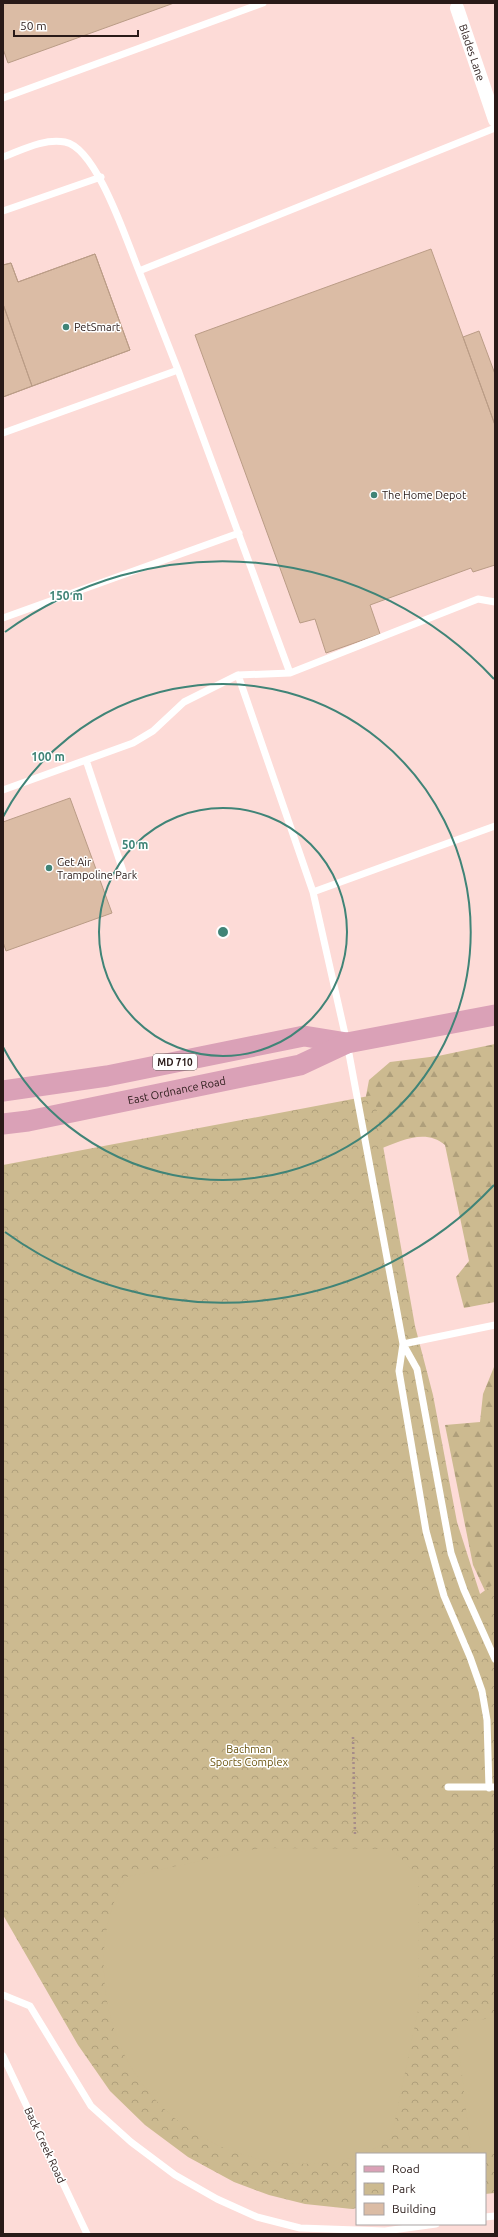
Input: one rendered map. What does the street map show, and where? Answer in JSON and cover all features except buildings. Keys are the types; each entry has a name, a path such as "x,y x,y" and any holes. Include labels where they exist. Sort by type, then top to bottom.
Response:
{"main road":[{"name":"East Ordnance Road","path":"3,1124 28,1121 300,1065 347,1042 495,1015"},
{"name":"East Ordnance Road","path":"3,1091 107,1076 304,1036 347,1042"}],"street":[{"name":"Blades Lane","path":"455,5 495,120"}],"lane":[{"path":"3,98 263,3"},
{"path":"139,271 495,128"},
{"path":"3,157 40,143 66,142 85,156 101,177 178,370 290,674"},
{"path":"3,212 101,177"},
{"path":"3,433 178,370"},
{"path":"3,618 239,533"},
{"path":"3,790 133,743 153,730 184,702 238,675 290,674 478,599 495,602"},
{"path":"238,675 313,892 347,1042 403,1344 416,1369 451,1554 464,1590 495,1659"},
{"path":"86,760 123,871"},
{"path":"313,892 495,826"},
{"path":"403,1344 495,1324"},
{"path":"403,1344 399,1371 426,1531 444,1596 470,1657 482,1691 487,1720 492,1787 448,1787"},
{"path":"3,1995 30,2006 91,2106 131,2142 175,2175 217,2199 257,2216 300,2228 385,2231 429,2225"},
{"name":"Back Creek Road","path":"3,2056 87,2234"}],"path":[{"path":"353,1737 355,1836"}],"green space":[{"path":"495,1044 495,1302 464,1308 456,1277 469,1261 445,1145 430,1137 421,1137 404,1140 380,1149 366,1096 369,1080 390,1062 438,1056"},
{"name":"Bachman Sports Complex","path":"374,1095 415,1326 433,1395 457,1522 480,1594 495,1583 495,2193 486,2194 486,2153 356,2153 356,2208 352,2209 305,2204 269,2195 234,2182 188,2157 145,2125 110,2091 78,2045 3,1915 3,1165"},
{"path":"494,1367 495,1587 486,1593 473,1565 445,1425 480,1422 483,1394"},
{"path":"260,1848 391,1849 418,1875 419,2006 391,2139 368,2152 356,2153 356,2156 343,2160 303,2164 289,2163 252,2157 217,2145 186,2127 159,2104 137,2077 120,2045 109,2010 104,1973 104,1948 111,1911 126,1877"},
{"path":"495,2018 495,2150 471,2153 456,2022"}],"place":[{"name":"PetSmart","path":"66,327"},
{"name":"The Home Depot","path":"374,495"},
{"name":"Get Air Trampoline Park","path":"49,868"}]}
